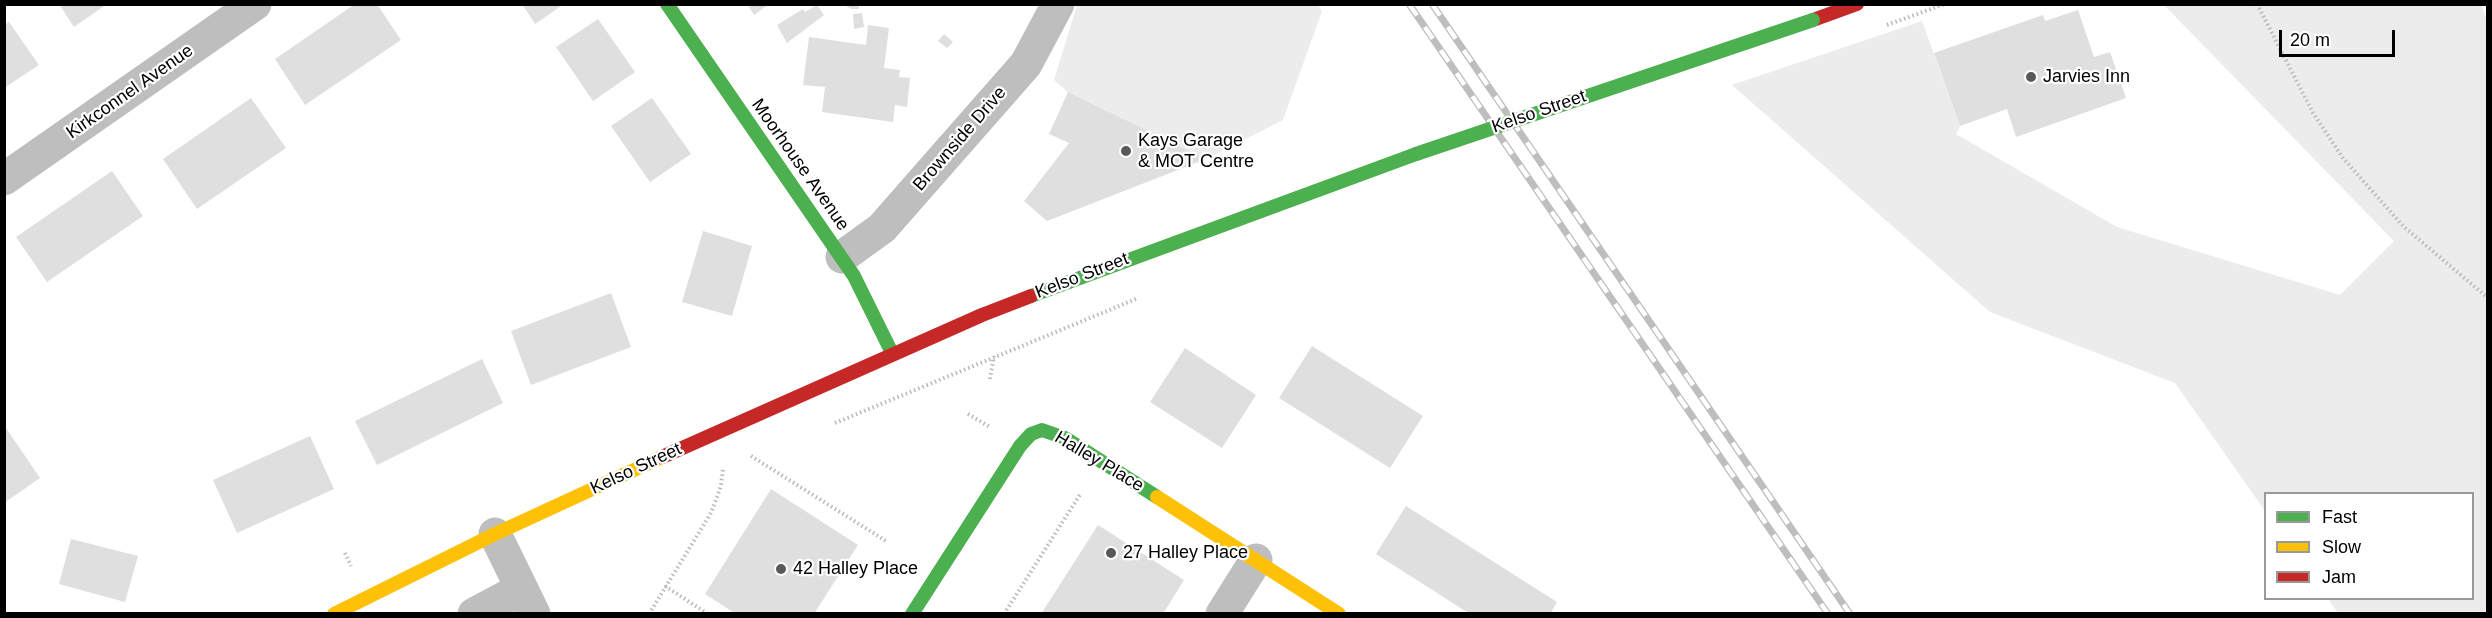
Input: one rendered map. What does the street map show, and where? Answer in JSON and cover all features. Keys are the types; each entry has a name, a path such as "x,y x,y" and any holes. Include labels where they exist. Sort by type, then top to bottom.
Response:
{"street":[{"name":"Kirkconnel Avenue","path":"4,179 255,4"},
{"name":"Moorhouse Avenue","path":"668,4 842,257 854,276 892,353"},
{"name":"Brownside Drive","path":"842,257 882,228 1026,64 1058,4"},
{"name":"Kelso Street","path":"334,614 495,534 722,429 892,353 1064,283 1416,154 1857,4"},
{"name":"Halley Place","path":"912,614 1020,446 1031,434 1042,430 1065,438 1339,614"},
{"path":"474,614 528,601 495,534"},
{"path":"1222,614 1256,560"}],"path":[{"path":"2257,4 2313,113 2343,158 2403,226 2487,298"},
{"path":"829,425 1146,295"},
{"path":"722,429 752,457 886,541"},
{"path":"649,614 711,513 721,486 722,429"},
{"path":"742,461 763,452"},
{"path":"712,475 732,466"},
{"path":"1005,614 1084,488"},
{"path":"665,586 707,613"}],"shaded area":[{"path":"1317,4 1322,11 1283,120 1206,159 1068,92 1054,80 1077,5"},
{"path":"2164,5 2481,5 2488,23 2487,613 2338,613 2329,600 2474,600 2474,492 2264,492 2264,510 2175,383 1990,312 1732,85 1922,21 1960,126 1956,134 2117,227 2340,295 2394,241"}],"building":[{"path":"59,4 107,4 74,27"},
{"path":"355,4 377,4 401,40 305,105 275,59"},
{"path":"522,4 564,4 535,24"},
{"path":"747,4 769,4 754,15"},
{"path":"843,4 859,4 859,9 851,9"},
{"path":"817,5 824,15 787,43 777,25 803,9 805,12"},
{"name":"Jarvies Inn","path":"2078,10 2094,57 2110,52 2126,98 2016,137 2007,109 1960,126 1934,53 2043,15 2045,21"},
{"path":"862,13 864,27 854,29 853,14"},
{"path":"598,19 635,72 593,101 556,47"},
{"path":"9,22 39,65 4,88 4,25"},
{"path":"868,25 889,28 884,68 900,70 899,77 910,78 907,107 895,105 893,122 822,112 825,87 803,85 809,37 866,45"},
{"path":"944,34 953,42 947,48 938,41"},
{"name":"Kays Garage & MOT Centre","path":"1068,92 1206,159 1047,221 1024,201 1069,143 1049,134"},
{"path":"251,98 286,148 197,209 163,159"},
{"path":"652,98 691,154 650,182 611,126"},
{"path":"112,171 143,216 47,282 16,237"},
{"path":"703,231 752,246 732,316 682,302"},
{"path":"611,293 631,347 531,385 511,331"},
{"path":"1312,346 1423,416 1390,468 1279,398"},
{"path":"1185,348 1256,395 1222,448 1150,402"},
{"path":"482,359 503,403 377,465 355,421"},
{"path":"4,425 40,478 4,503"},
{"path":"310,436 334,489 237,533 213,480"},
{"name":"42 Halley Place","path":"771,489 858,545 814,614 736,614 705,594"},
{"path":"1406,506 1557,602 1550,614 1470,614 1376,554"},
{"name":"27 Halley Place","path":"1098,525 1184,580 1163,614 1041,614"},
{"path":"71,539 138,556 125,602 59,584"}],"railway":[{"path":"1409,4 1828,614"},
{"path":"1432,4 1850,614"}],"traffic: fast":[{"path":"667,4 854,276 892,353"},
{"path":"1416,154 1813,20"},
{"path":"1031,296 1416,154"},
{"path":"912,614 1020,446 1031,434 1042,430 1065,438 1157,497"}],"traffic: slow":[{"path":"334,614 495,534 662,457"},
{"path":"1157,497 1339,614"}],"traffic: jam":[{"path":"1813,20 1857,4"},
{"path":"662,457 982,315 1031,296"}],"place":[{"name":"Jarvies Inn","path":"2031,77"},
{"name":"Kays Garage & MOT Centre","path":"1126,151"},
{"name":"27 Halley Place","path":"1111,553"},
{"name":"42 Halley Place","path":"781,569"}]}
